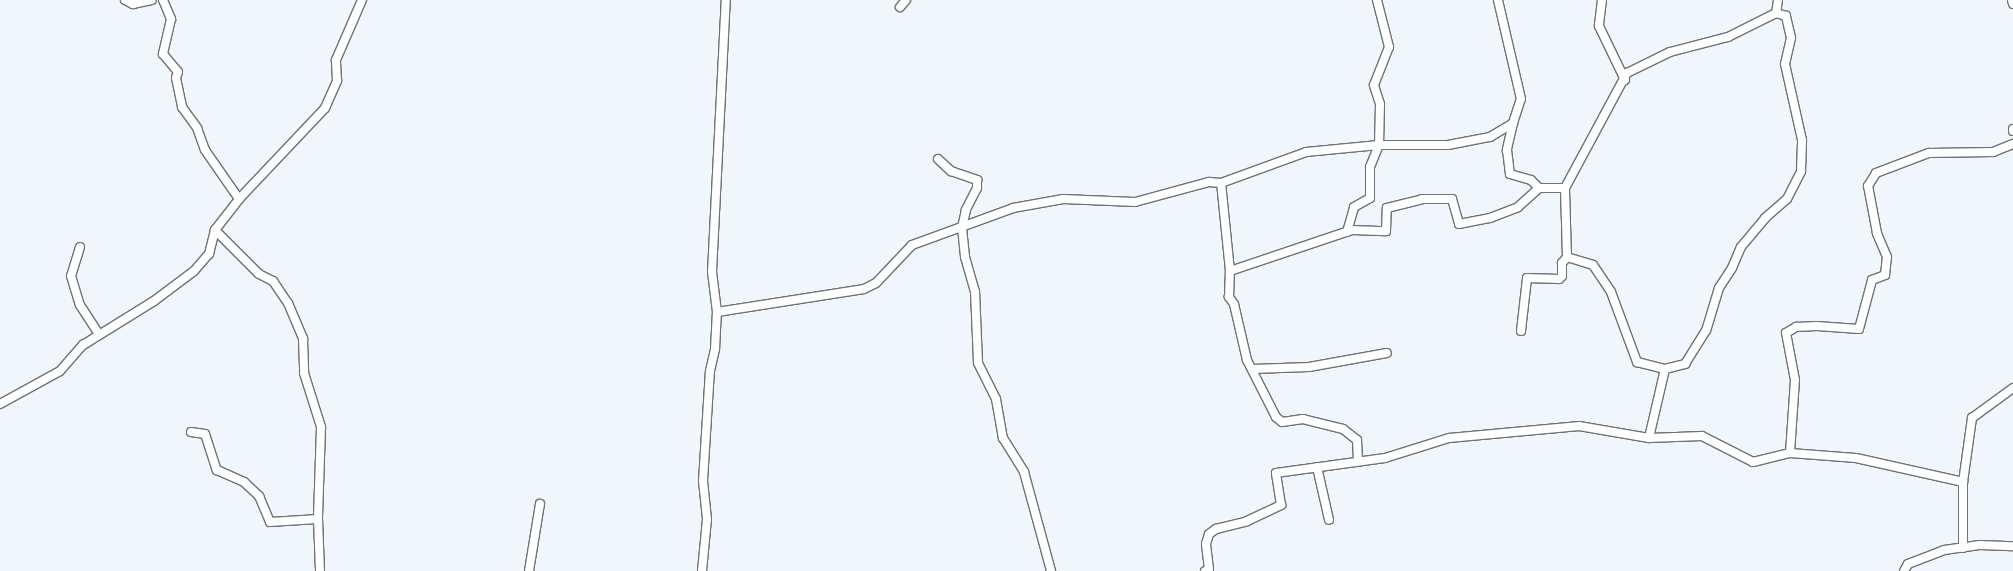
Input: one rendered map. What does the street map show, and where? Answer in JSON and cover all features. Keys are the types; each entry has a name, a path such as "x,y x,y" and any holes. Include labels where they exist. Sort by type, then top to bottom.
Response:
{"street":[{"path":"124,0 133,4 152,0"},
{"path":"163,0 171,19 163,54 178,72 176,78 182,107 197,128 205,150 239,199"},
{"path":"0,404 60,370 82,345 154,301 194,271 209,254 215,230 239,199 325,108 337,81 336,60 362,0"},
{"path":"702,571 707,519 703,481 717,312 712,272 726,0"},
{"path":"900,7 906,0"},
{"path":"1347,232 1354,207 1370,198 1370,167 1379,145 1380,104 1374,85 1389,47 1377,0"},
{"path":"1498,0 1521,99 1507,150 1510,174 1531,180 1539,188"},
{"path":"1602,0 1598,26 1625,80"},
{"path":"1776,13 1778,0"},
{"path":"1521,331 1527,278 1559,279 1567,257 1565,188 1625,80 1627,73 1670,52 1728,37 1776,13 1786,16 1791,38 1785,64 1802,140 1802,171 1787,199 1765,218 1741,247 1728,276 1719,288 1706,331 1685,364 1665,369 1637,362 1611,292 1593,264 1567,257"},
{"path":"717,312 864,289 876,284 912,245 931,235 962,228 1013,208 1063,199 1135,202 1209,182 1221,183 1306,152 1379,145 1448,145 1490,137 1513,123"},
{"path":"1790,453 1795,380 1786,333 1803,327 1859,329 1872,280 1885,276 1887,257 1877,233 1868,186 1876,173 1929,153 1993,152 2013,144"},
{"path":"938,159 951,171 977,180 977,188 966,210 962,228 965,257 975,291 978,362 996,399 1003,438 1024,472 1051,571"},
{"path":"1221,183 1230,271 1229,297 1234,304 1247,360 1271,408 1282,422 1303,419 1343,429 1357,440 1358,460"},
{"path":"1230,271 1347,232 1386,231 1388,208 1422,199 1452,198 1458,224 1490,218 1518,207 1539,188 1565,188"},
{"path":"215,230 259,274 273,281 288,303 303,339 304,373 322,427 318,519 320,571"},
{"path":"80,247 71,276 80,305 100,334"},
{"path":"1252,369 1309,367 1353,357 1388,353"},
{"path":"1649,438 1665,369"},
{"path":"1963,548 1962,482 1972,418 2013,388"},
{"path":"1205,571 1209,569 1206,544 1208,534 1216,529 1247,521 1281,505 1276,473 1358,460 1385,458 1448,438 1579,426 1649,438 1702,436 1753,462 1790,453 1856,458 1962,482"},
{"path":"191,432 204,434 217,470 244,482 259,496 270,522 318,519"},
{"path":"1317,467 1329,520"},
{"path":"529,571 540,504"},
{"path":"1904,571 1908,564 1963,548 1980,545 2013,546"}]}
